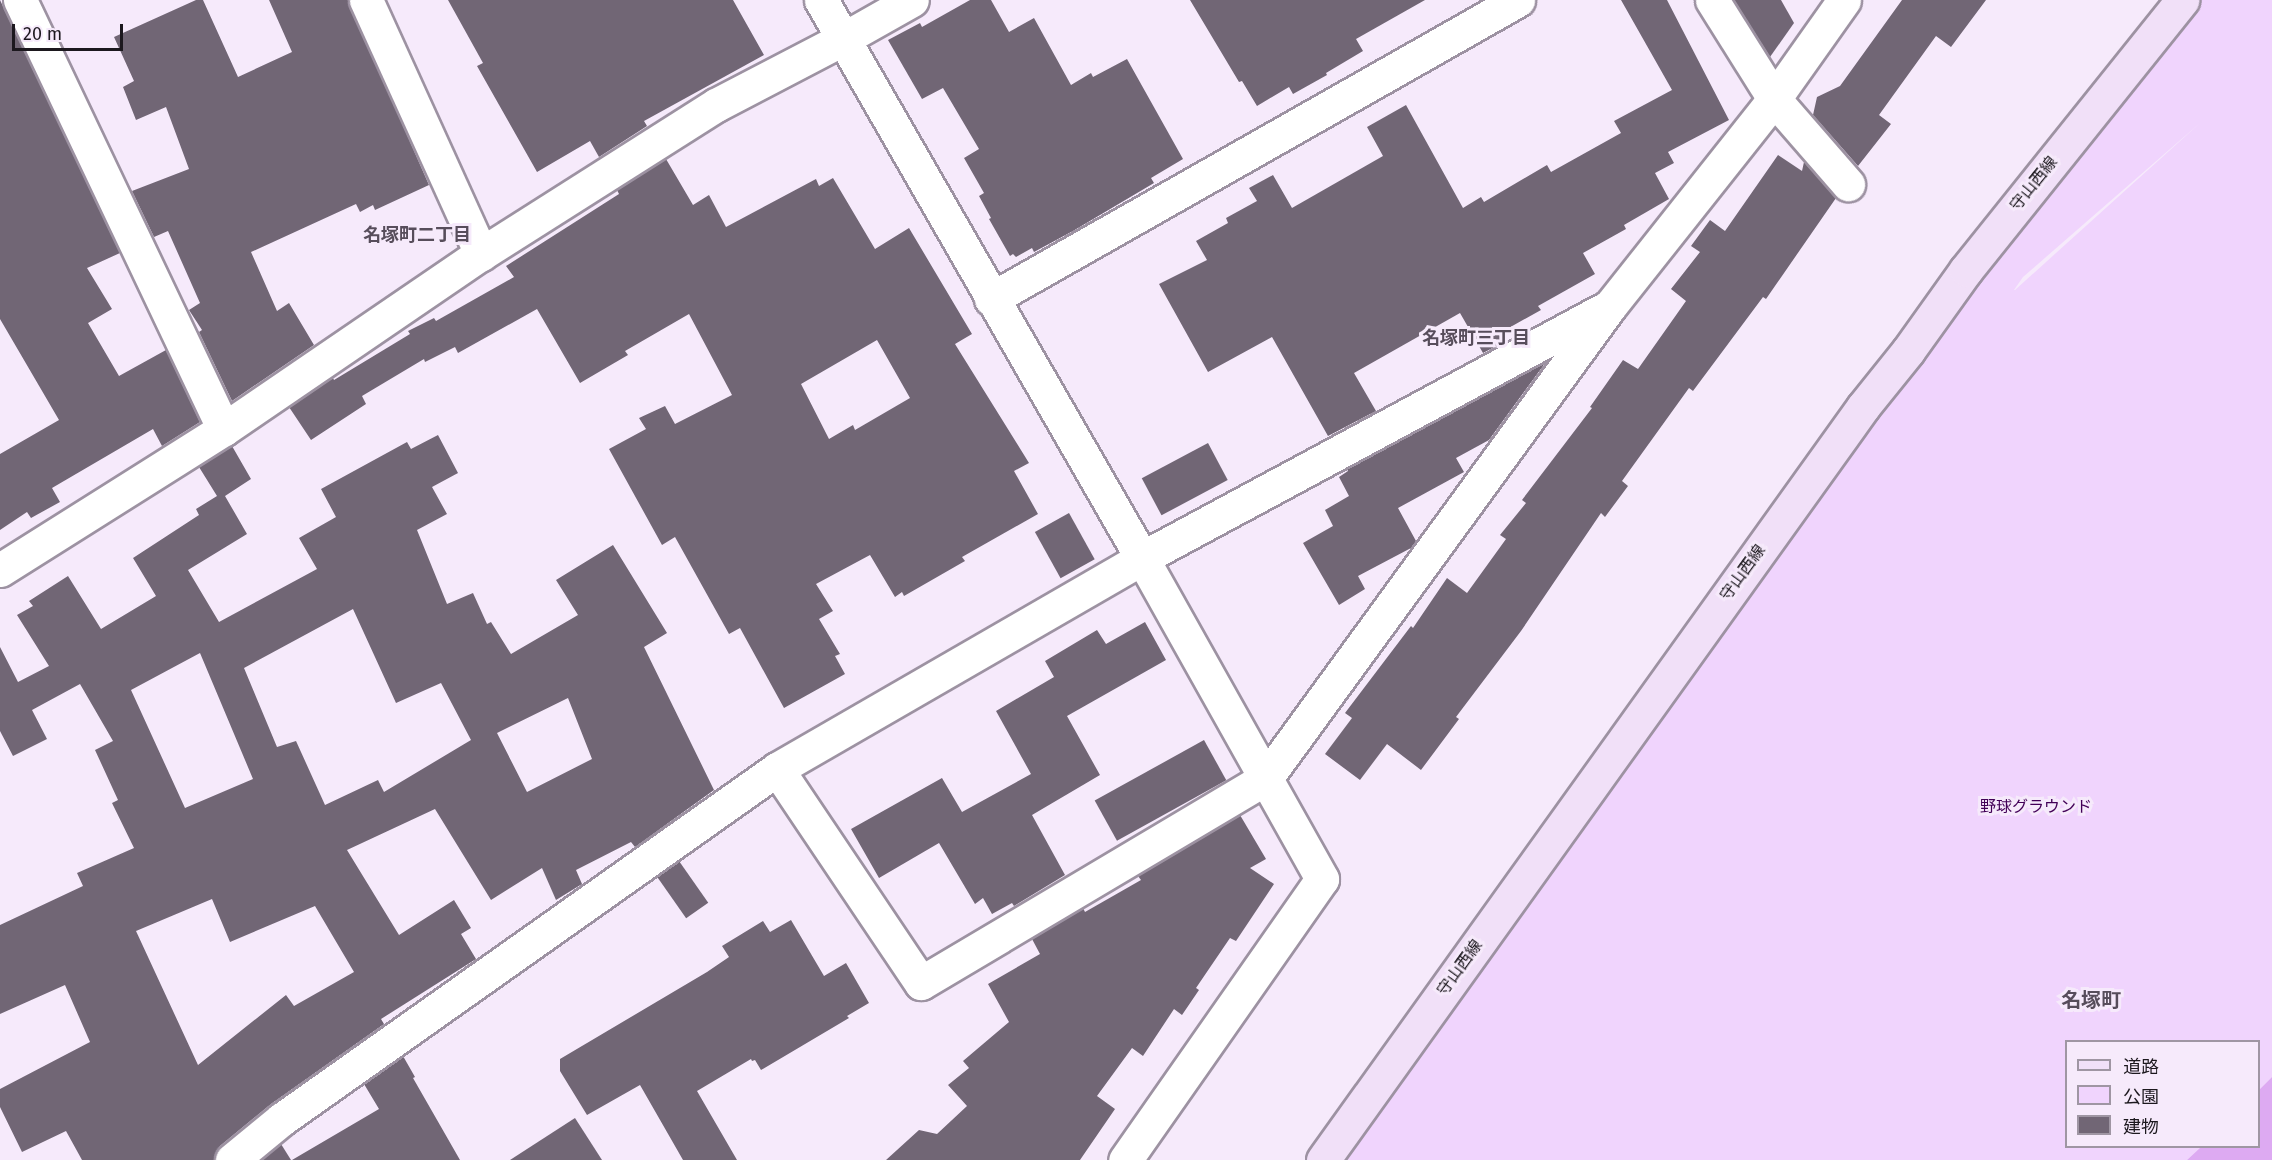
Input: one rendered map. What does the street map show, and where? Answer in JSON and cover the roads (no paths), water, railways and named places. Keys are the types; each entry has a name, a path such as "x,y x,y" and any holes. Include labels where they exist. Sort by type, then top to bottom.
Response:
{"main road":[{"name":"守山西線","path":"1323,1160 1863,407 1908,351 1966,270 2182,0"}],"street":[{"path":"20,0 224,429"},
{"path":"366,0 482,254"},
{"path":"820,0 1142,558 1322,879 1125,1160"},
{"path":"0,570 224,429 482,254 716,105 912,0"},
{"path":"991,299 1518,0"},
{"path":"1712,0 1774,99 1848,184"},
{"path":"777,769 921,983 1266,778 1610,306 1774,99 1844,0"},
{"path":"232,1160 282,1119 777,769 1142,558 1610,306"}],"district":[{"name":"名塚町二丁目","path":"417,235"},
{"name":"名塚町三丁目","path":"1476,338"},
{"name":"名塚町","path":"2091,1000"}],"park label":[{"name":"野球グラウンド","path":"2036,807"}]}
